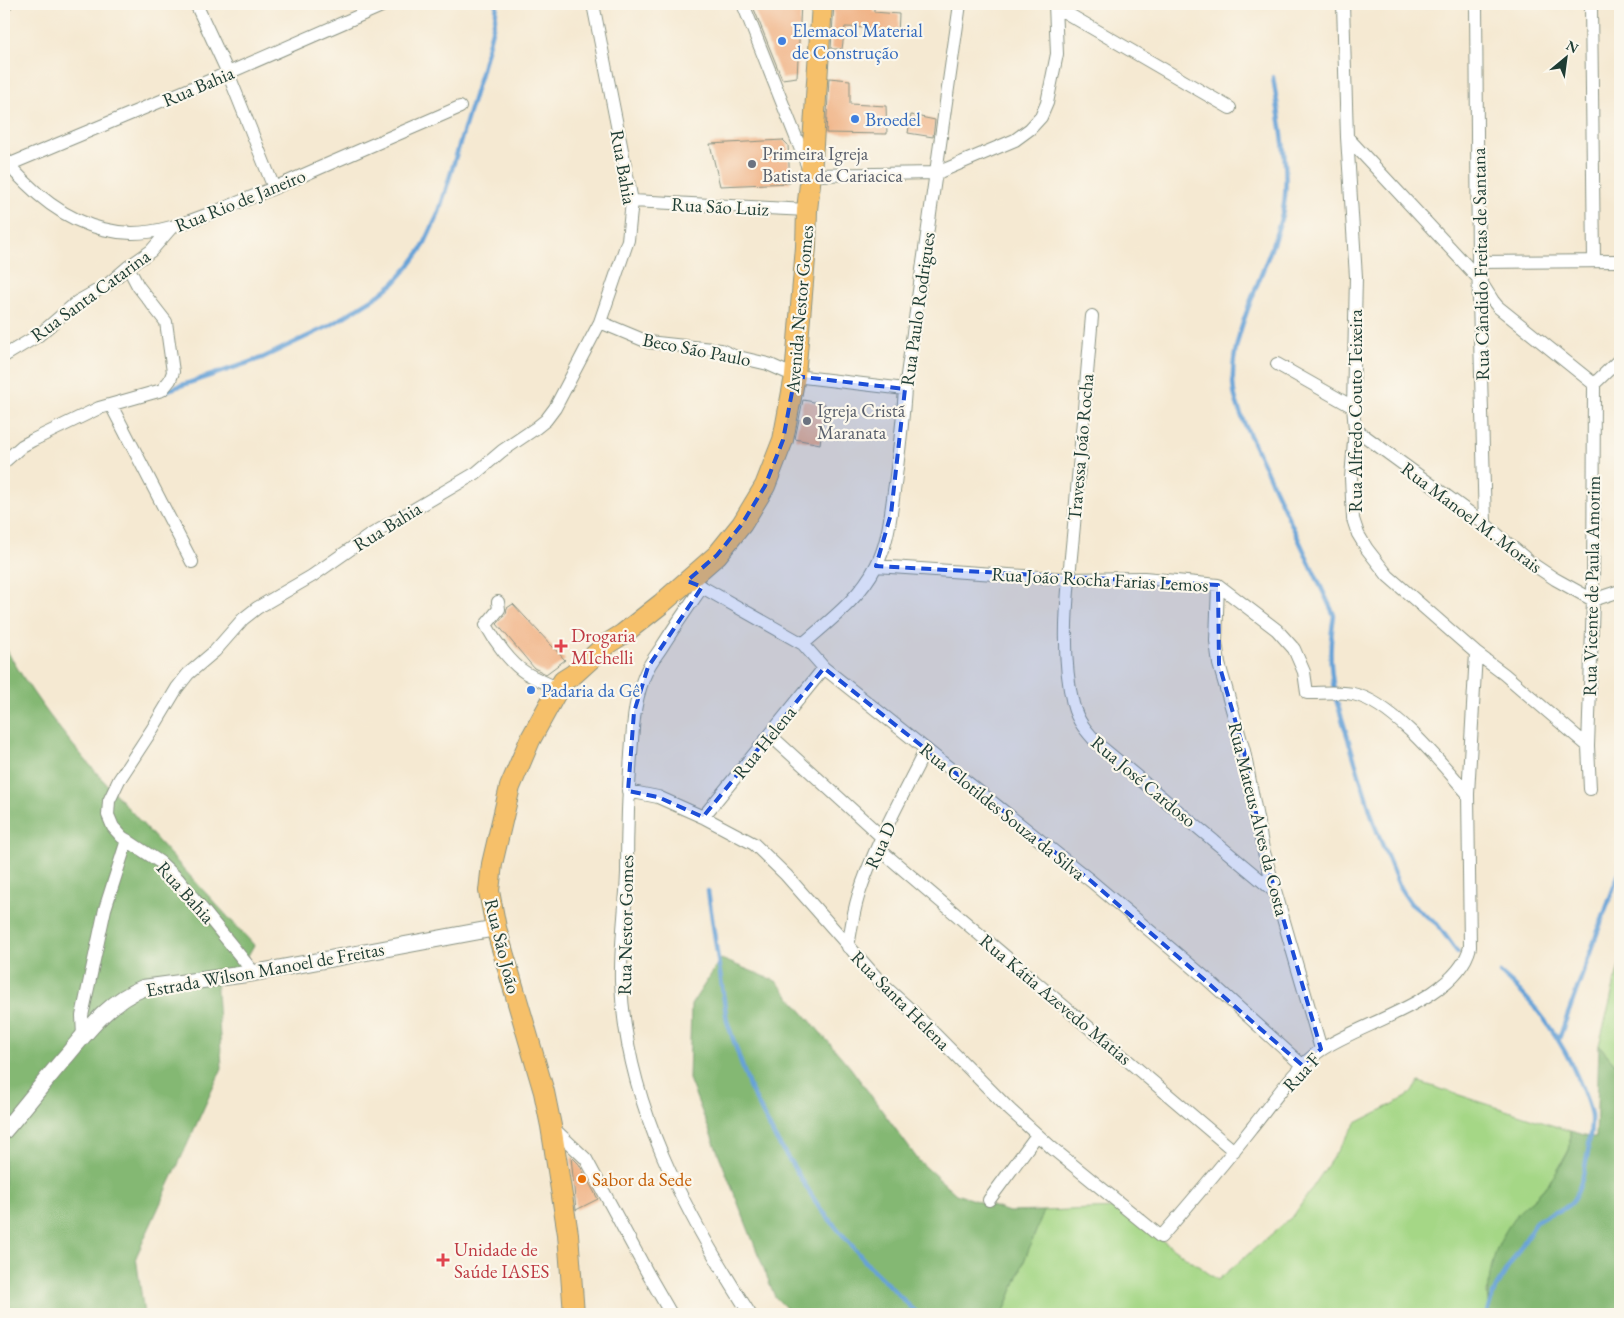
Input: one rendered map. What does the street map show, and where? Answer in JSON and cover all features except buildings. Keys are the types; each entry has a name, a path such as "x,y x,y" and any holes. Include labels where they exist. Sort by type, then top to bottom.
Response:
{"main road":[{"name":"Avenida Nestor Gomes","path":"695,584 742,524 765,486 783,440 794,376 806,247 822,4"},
{"name":"Rua São João","path":"574,1314 568,1234 551,1126 544,1092 496,928 489,891 490,874 510,788 530,740 558,688 563,681 574,674 607,644 695,584"}],"street":[{"path":"196,4 228,73 274,188"},
{"name":"Rua Bahia","path":"6,161 228,73 386,4"},
{"name":"Rua Bahia","path":"254,973 178,879 160,862 127,840 113,827 108,814 109,801 119,780 177,688 188,674 215,651 243,619 257,608 312,576 369,536 476,473 502,451 541,424 555,408 600,322 628,240 632,201 592,4"},
{"path":"742,4 811,175 937,174 1015,140 1030,129 1041,117 1048,102 1057,54 1056,5"},
{"name":"Rua Paulo Rodrigues","path":"803,644 840,612 861,588 876,566 891,514 902,434 905,389 960,4"},
{"name":"Rua Alfredo Couto Teixeira","path":"1343,4 1347,137 1356,277 1353,406 1355,428 1352,478 1353,519 1366,549 1388,576 1476,653 1504,674 1588,746"},
{"name":"Rua Cândido Freitas de Santana","path":"1476,4 1478,262 1485,524"},
{"path":"1591,4 1594,261"},
{"path":"1056,5 1230,108"},
{"name":"Rua Rio de Janeiro","path":"6,161 41,199 70,218 113,232 135,233 171,228 235,204 460,107"},
{"path":"1347,137 1479,279 1498,308 1594,384 1620,359"},
{"name":"Rua São Luiz","path":"632,201 807,210"},
{"name":"Rua Santa Catarina","path":"4,356 39,335 77,302 107,285 128,267 152,251 171,228"},
{"path":"1478,262 1620,261"},
{"path":"4,462 22,446 99,408 162,390 170,380 173,372 166,322 138,286 128,267"},
{"name":"Travessa João Rocha","path":"1069,579 1092,316"},
{"name":"Beco São Paulo","path":"600,322 648,342 721,350 734,356 768,364 794,376 905,389"},
{"path":"1277,364 1353,406"},
{"name":"Rua Vicente de Paula Amorim","path":"1590,789 1588,746 1593,600 1594,384"},
{"path":"111,404 192,562"},
{"name":"Rua Manoel M. Morais","path":"1355,428 1485,524 1531,563 1593,600"},
{"name":"Rua João Rocha Farias Lemos","path":"876,566 1069,579 1144,578 1218,585 1277,630 1294,649 1304,672 1307,693 1355,694 1381,707 1419,740 1468,794"},
{"name":"Rua José Cardoso","path":"1069,579 1066,646 1068,674 1073,704 1078,719 1099,745 1275,892"},
{"name":"Rua Clotildes Souza da Silva","path":"695,584 803,644 824,668 1106,893 1208,980 1302,1066"},
{"name":"Rua Nestor Gomes","path":"695,584 648,667 634,712 628,790 627,875 621,981 626,1029 638,1091 680,1195 724,1274 750,1314"},
{"name":"Rua Mateus Alves da Costa","path":"1218,585 1216,641 1219,664 1244,751 1263,849 1321,1050"},
{"path":"1593,600 1620,591"},
{"path":"498,602 499,609 486,625 490,631 514,663 525,672 558,688"},
{"path":"1468,794 1476,653"},
{"name":"Rua Helena","path":"703,817 824,668"},
{"name":"Rua Kátia Azevedo Matias","path":"770,735 880,843 1234,1151"},
{"name":"Rua D","path":"848,947 857,900 880,843 926,749"},
{"name":"Rua Santa Helena","path":"628,790 658,797 703,817 754,844 786,875 848,947 884,985 1010,1110 1161,1237"},
{"name":"Rua F","path":"1161,1237 1234,1151 1302,1066 1321,1050 1438,989 1459,969 1470,947 1468,794"},
{"path":"83,1036 82,1016 105,910 127,840"},
{"name":"Estrada Wilson Manoel de Freitas","path":"4,1131 83,1036 117,1001 143,988 254,973 496,928"},
{"path":"551,1126 586,1159 671,1314"},
{"path":"988,1200 1038,1135"}],"highlighted area":[{"path":"795,376 905,389 891,514 876,566 1218,585 1219,664 1244,751 1263,849 1321,1049 1302,1065 1091,881 824,668 703,817 658,797 628,791 634,712 648,667 702,587 687,581 717,555 742,524 765,486 783,440"}],"green space":[{"path":"4,645 33,692 83,757 254,945 238,973 216,976 222,1068 136,1257 144,1314 4,1314"},
{"path":"721,959 776,981 850,1067 919,1161 956,1194 1009,1212 1044,1211 1003,1314 792,1314 775,1297 689,1079 691,1005"},
{"path":"1620,962 1620,1070 1599,1045"},
{"path":"1599,1045 1620,1070 1620,1314 1489,1314 1490,1273 1497,1248 1509,1225 1520,1210 1536,1197 1559,1168 1569,1150 1570,1131 1596,1138"},
{"path":"1419,1082 1570,1131 1570,1148 1555,1175 1538,1195 1519,1212 1487,1293 1489,1314 1003,1314 1044,1211 1116,1208 1218,1280 1294,1215 1356,1123 1407,1097"}],"waterway":[{"path":"165,391 262,358 329,326 379,295 394,283 409,266 423,247 439,212 481,73 497,4"},
{"path":"1273,77 1285,161 1285,194 1277,232 1242,324 1236,347 1233,370 1234,392 1245,425 1334,615 1331,652 1334,689"},
{"path":"1335,696 1375,826 1400,888 1411,904 1437,924 1458,953"},
{"path":"1559,1039 1620,870"},
{"path":"708,891 727,1021 749,1086 774,1136 819,1207 870,1267 918,1314"},
{"path":"1486,1314 1496,1287 1537,1221 1546,1215 1565,1208 1576,1195 1585,1168 1591,1126 1591,1115 1585,1095 1565,1051 1537,1010 1500,973"}],"place":[{"name":"Elemacol Material de Construção","path":"782,41"},
{"name":"Broedel","path":"855,119"},
{"name":"Primeira Igreja Batista de Cariacica","path":"752,164"},
{"name":"Igreja Cristã Maranata","path":"807,421"},
{"name":"Drogaria MIchelli","path":"561,646"},
{"name":"Padaria da Gê","path":"531,690"},
{"name":"Sabor da Sede","path":"582,1179"},
{"name":"Unidade de Saúde IASES","path":"443,1260"}]}
